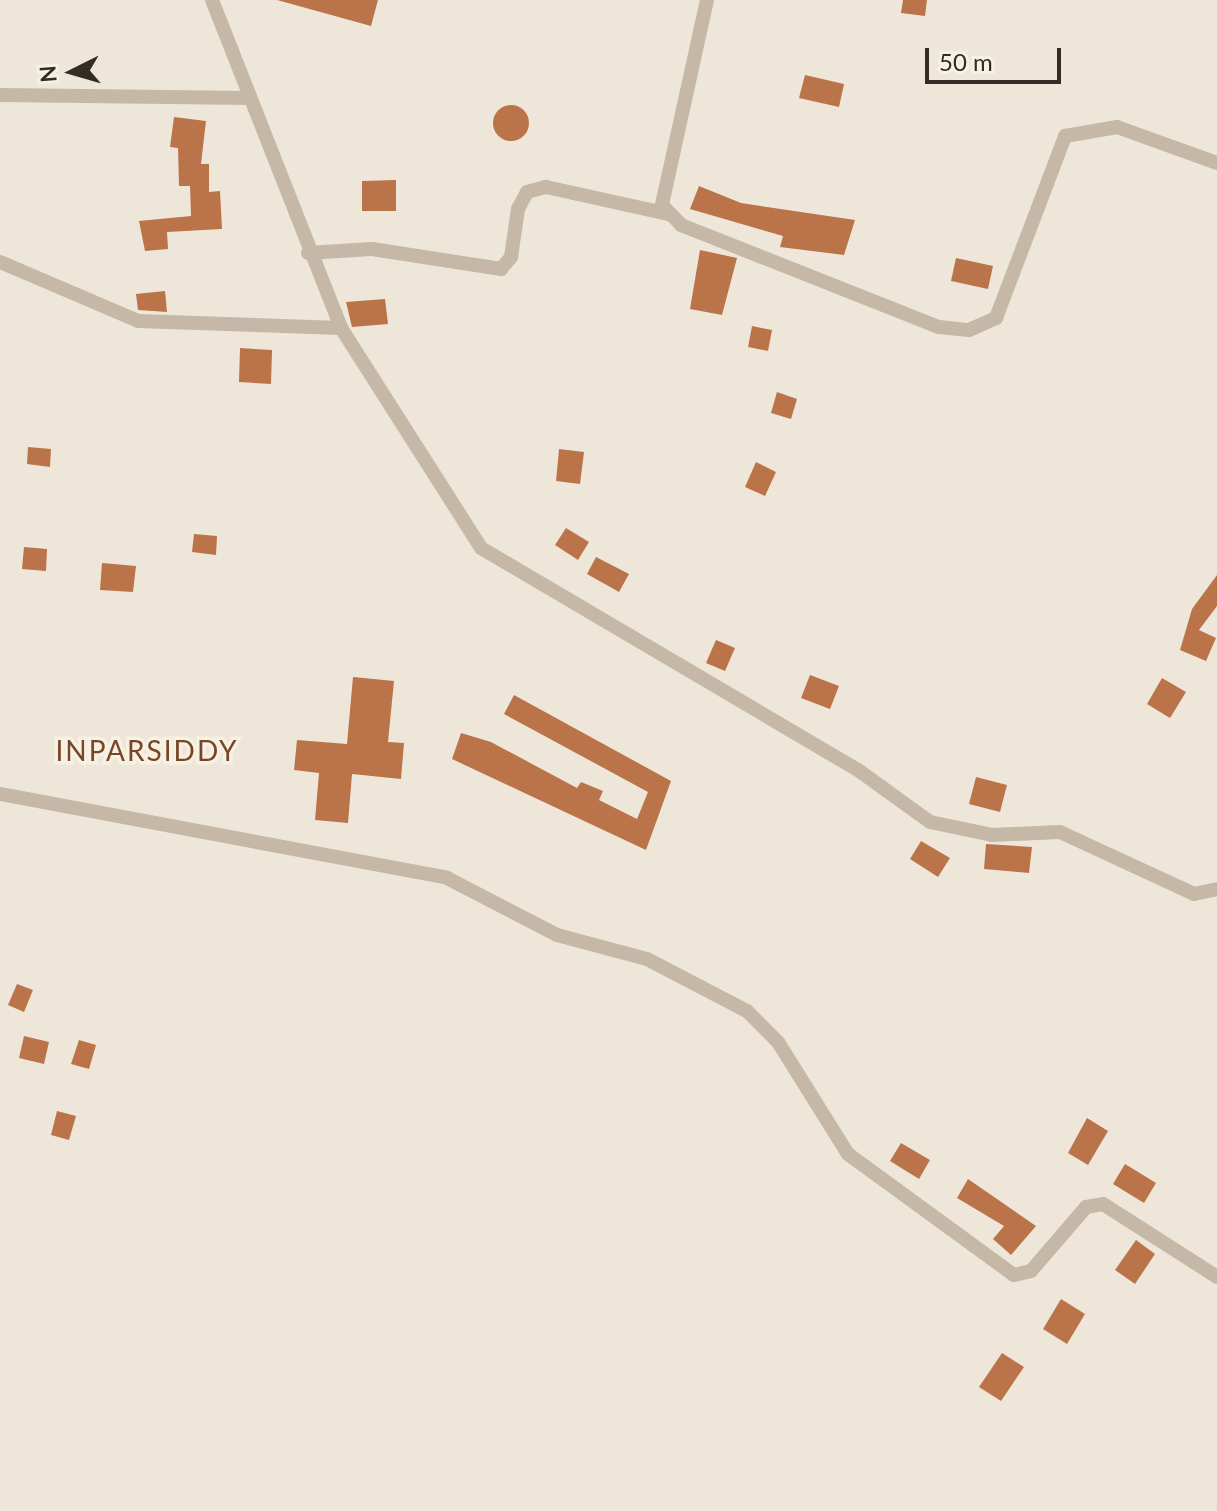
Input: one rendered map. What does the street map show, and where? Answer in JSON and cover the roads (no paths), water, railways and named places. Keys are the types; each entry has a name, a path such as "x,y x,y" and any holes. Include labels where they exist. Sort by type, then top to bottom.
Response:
{"street":[{"path":"212,0 308,253 341,328 481,548 858,770 930,822 992,835 1060,832 1194,894 1217,889"},
{"path":"669,214 662,188 707,0"},
{"path":"0,95 250,98"},
{"path":"308,253 372,249 501,269 511,257 518,209 527,192 546,187 669,214 939,327 969,330 996,318 1065,136 1117,127 1217,163"},
{"path":"0,262 138,321 341,328"},
{"path":"0,794 447,878 557,935 647,959 747,1011 778,1042 848,1154 1014,1275 1031,1271 1086,1207 1103,1204 1217,1277"}],"district":[{"name":"INPARSIDDY","path":"147,750"}]}
